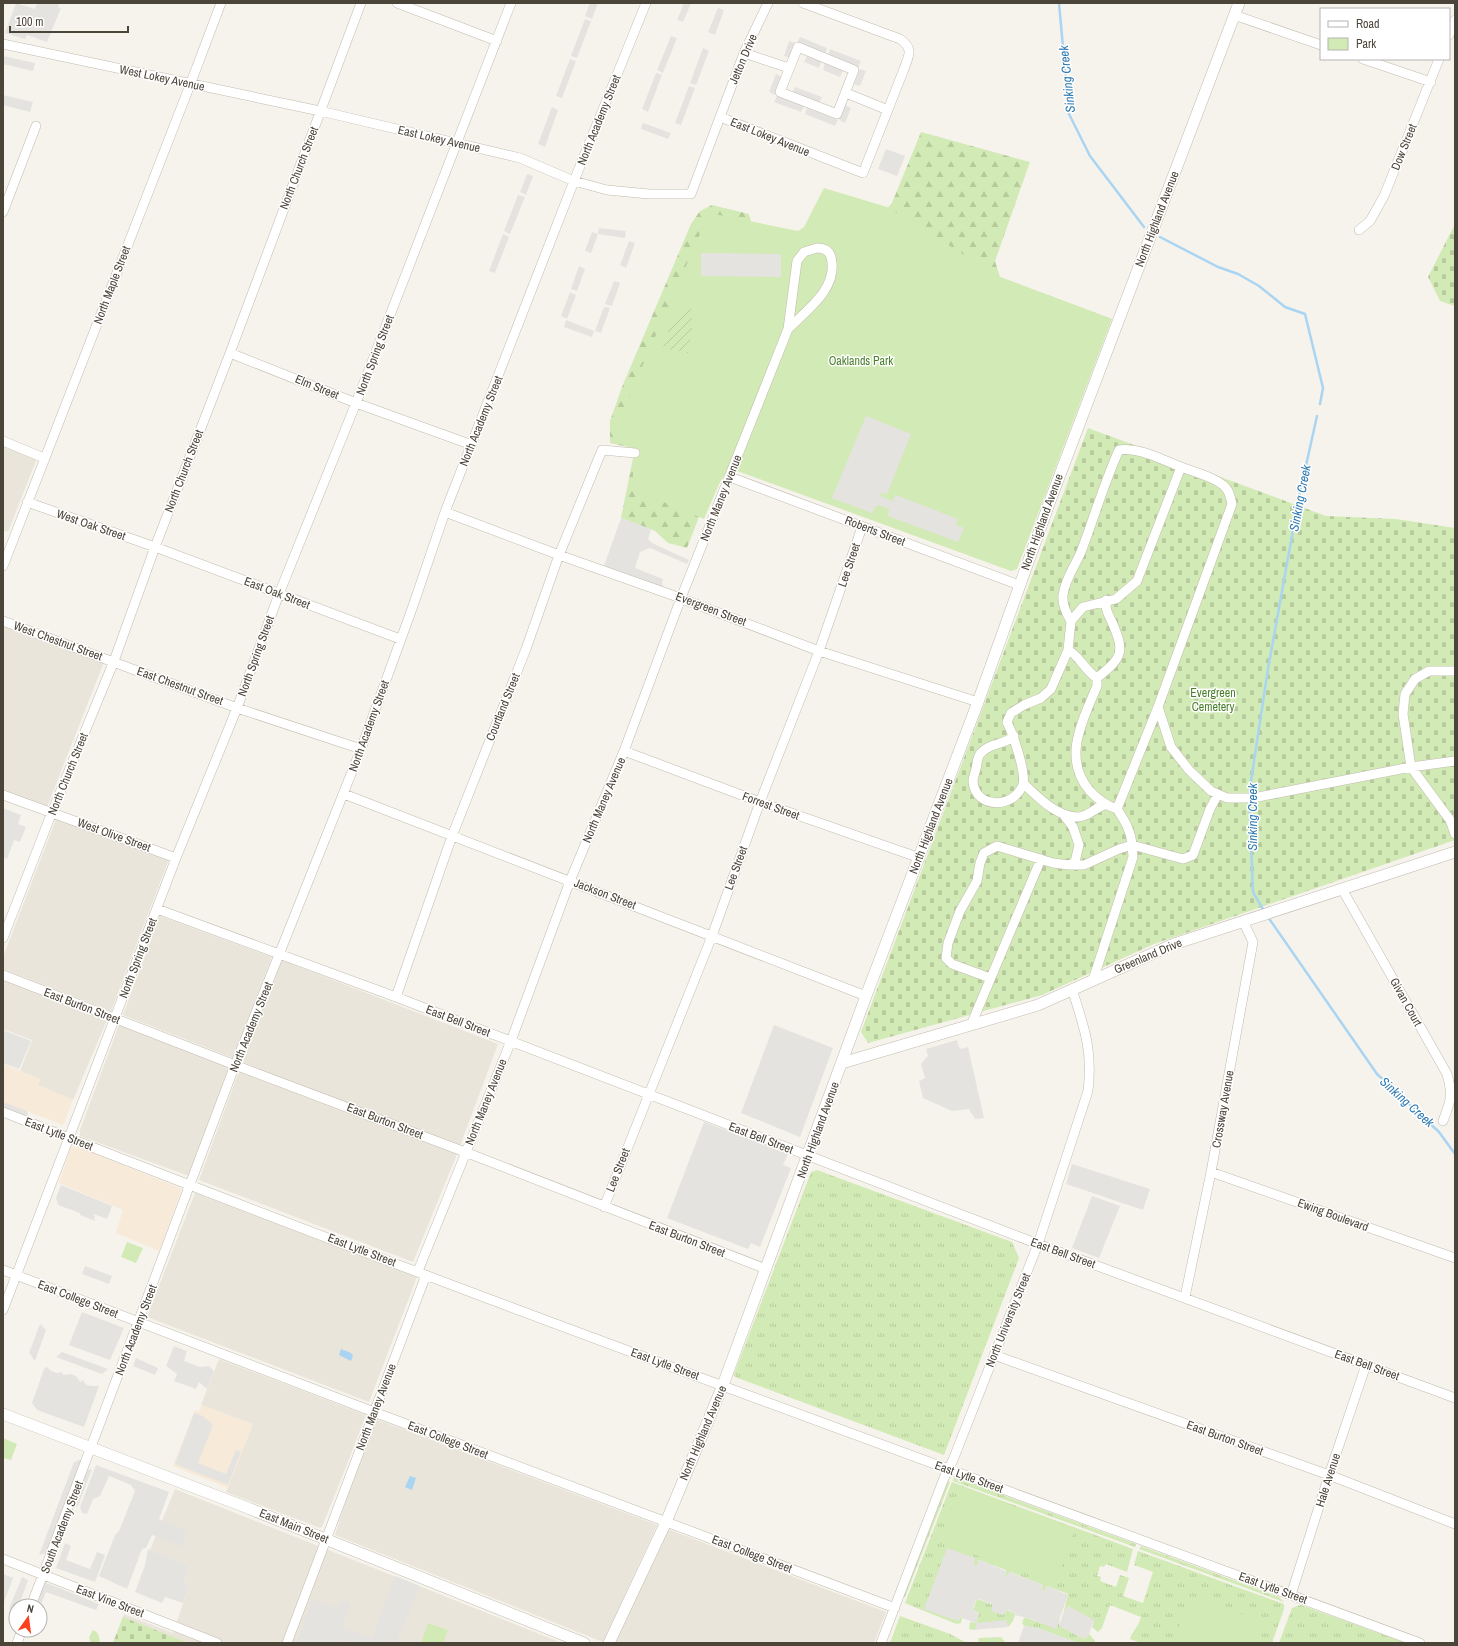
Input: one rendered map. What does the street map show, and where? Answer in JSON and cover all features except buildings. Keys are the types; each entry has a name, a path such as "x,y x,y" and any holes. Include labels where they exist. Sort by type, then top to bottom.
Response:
{"street":[{"name":"North Maple Street","path":"3,566 221,3"},
{"name":"North Church Street","path":"3,938 52,812 114,662 154,547 230,353 361,3"},
{"path":"397,3 497,41"},
{"name":"North Spring Street","path":"3,1310 176,858 237,708 279,594 356,403 511,3"},
{"name":"North Academy Street","path":"92,1448 235,1065 361,749 445,512 574,181 646,3"},
{"name":"Jetton Drive","path":"720,117 744,53 768,3"},
{"name":"East Lokey Avenue","path":"320,111 520,158 574,181 607,190 649,194 691,194 720,117 863,173 910,52 908,44 900,39 803,3"},
{"name":"North Highland Avenue","path":"608,1643 666,1522 723,1385 866,996 920,858 978,702 1019,585 1239,3"},
{"path":"1234,16 1320,45"},
{"path":"1450,32 1455,20"},
{"name":"West Lokey Avenue","path":"3,44 190,85 320,111"},
{"path":"798,47 854,70 837,114 780,92 789,68 798,47"},
{"path":"744,53 789,68"},
{"path":"1366,60 1430,82"},
{"name":"Dow Street","path":"1360,230 1370,221 1384,196 1440,60"},
{"path":"846,93 888,110"},
{"path":"3,212 36,126"},
{"path":"823,248 830,256 832,264 827,287 819,298 788,329 797,260 807,250 823,248"},
{"name":"North Maney Avenue","path":"287,1643 374,1412 465,1152 510,1041 570,881 624,751 681,598 788,329"},
{"name":"Elm Street","path":"230,353 356,403 472,445"},
{"path":"3,441 44,458"},
{"name":"Courtland Street","path":"396,997 452,836 526,649 559,555 602,450 635,453"},
{"path":"1071,621 1065,612 1064,606 1063,596 1066,583 1080,552 1119,450 1134,450 1181,467 1217,482 1228,491 1232,504 1158,707 1117,809"},
{"path":"1014,736 1009,741 990,746 980,754 973,781 977,794 987,802 1001,804 1016,796 1023,783 1014,736 1007,722 1012,713 1024,705 1041,698 1051,689 1068,650 1071,621 1083,607 1116,598 1136,581 1181,467"},
{"name":"Roberts Street","path":"730,477 1019,585"},
{"name":"West Oak Street","path":"27,502 154,547"},
{"name":"Evergreen Street","path":"445,512 559,555 681,598 819,652 978,702"},
{"name":"Lee Street","path":"604,1207 712,936 760,802 819,652 862,527"},
{"name":"East Oak Street","path":"154,547 400,639"},
{"path":"1098,678 1113,666 1121,653 1118,637 1106,609 1106,600"},
{"name":"West Chestnut Street","path":"3,621 114,662"},
{"path":"1068,650 1074,653 1092,675 1098,678"},
{"name":"East Chestnut Street","path":"114,662 237,708 361,749"},
{"path":"1455,671 1429,671 1415,679 1405,694 1403,714 1411,767 1453,819 1455,834"},
{"path":"1093,980 1133,857 1131,834 1125,820 1117,809 1105,805 1095,797 1085,785 1078,773 1076,742 1098,686 1098,678"},
{"path":"1158,707 1171,747 1189,770 1212,791 1227,798 1249,798 1411,767 1455,761"},
{"name":"Forrest Street","path":"624,751 760,802 920,858"},
{"path":"1023,783 1047,804 1064,814 1078,817 1092,813 1098,806 1105,805"},
{"name":"Jackson Street","path":"344,794 866,996"},
{"path":"990,978 952,964 946,958 948,943 960,911 977,881 980,863 984,853 997,846 1052,863 1084,865 1119,848 1132,845 1183,859 1193,855 1210,809 1218,794"},
{"name":"West Olive Street","path":"3,795 176,858"},
{"path":"1064,814 1073,827 1079,845 1075,862 1069,865"},
{"path":"1073,827 1078,817"},
{"name":"Greenland Drive","path":"842,1063 1038,1005 1174,944 1455,852"},
{"path":"971,1025 1041,859"},
{"name":"Givan Court","path":"1342,889 1447,1074 1451,1091 1450,1102 1443,1121"},
{"name":"East Bell Street","path":"157,909 396,997 1038,1244 1185,1297 1455,1398"},
{"name":"Crossway Avenue","path":"1185,1297 1211,1172 1253,942 1243,921"},
{"name":"East Burton Street","path":"3,975 465,1152 766,1270"},
{"name":"North University Street","path":"881,1643 948,1469 1038,1244 1088,1091 1091,1072 1090,1053 1085,1030 1072,990"},
{"name":"East Lytle Street","path":"3,1112 422,1273 1420,1643"},
{"name":"Ewing Boulevard","path":"1211,1172 1455,1258"},
{"name":"East College Street","path":"3,1270 139,1323 895,1608"},
{"name":"East Burton Street","path":"994,1355 1329,1475 1455,1524"},
{"name":"Hale Avenue","path":"1291,1595 1366,1365"},
{"name":"East Main Street","path":"3,1414 326,1538 584,1643"},
{"name":"South Academy Street","path":"34,1598 92,1448"},
{"name":"East Vine Street","path":"3,1559 218,1643"}],"shaded area":[{"path":"16,3 35,9 37,3 59,3 58,7 61,8 47,42 27,35 25,39 5,33"},
{"path":"590,3 598,3 592,19 585,16"},
{"path":"684,3 691,3 683,22 677,20"},
{"path":"718,8 724,10 715,35 708,32"},
{"path":"585,19 591,21 577,58 571,56"},
{"path":"671,36 677,38 663,73 657,70"},
{"path":"800,37 827,48 825,54 797,43"},
{"path":"789,41 796,43 790,58 784,56"},
{"path":"703,48 709,51 696,85 690,83"},
{"path":"830,49 861,61 858,68 828,56"},
{"path":"3,56 35,63 33,71 3,64"},
{"path":"807,56 821,62 819,68 804,62"},
{"path":"570,59 576,61 562,98 556,96"},
{"path":"825,63 843,70 840,77 823,70"},
{"path":"860,69 866,71 860,86 854,84"},
{"path":"656,73 662,75 648,112 642,109"},
{"path":"776,74 782,77 775,95 769,92"},
{"path":"689,86 695,88 681,125 675,123"},
{"path":"795,87 822,97 819,103 792,93"},
{"path":"3,95 33,102 30,112 3,105"},
{"path":"777,96 804,106 801,112 774,102"},
{"path":"845,105 851,108 845,123 839,120"},
{"path":"552,107 558,110 545,147 538,144"},
{"path":"807,108 838,120 835,126 805,114"},
{"path":"643,123 671,133 668,139 641,129"},
{"path":"886,149 905,156 897,176 878,169"},
{"path":"527,174 533,176 526,195 520,192"},
{"path":"518,195 525,197 510,234 504,231"},
{"path":"599,228 626,231 625,238 598,234"},
{"path":"592,232 598,234 591,253 585,251"},
{"path":"503,234 509,237 495,273 489,271"},
{"path":"629,241 635,243 626,268 620,265"},
{"path":"701,253 781,254 781,277 701,276"},
{"path":"579,266 585,269 577,291 571,289"},
{"path":"614,281 620,283 612,306 605,304"},
{"path":"570,292 576,295 567,319 561,316"},
{"path":"604,307 610,308 601,333 595,331"},
{"path":"566,320 594,331 592,337 564,327"},
{"path":"866,416 911,434 887,494 881,493 880,496 892,501 896,495 958,519 956,525 964,528 958,542 888,516 889,509 878,505 872,513 832,498"},
{"path":"3,445 37,458 8,532 3,530"},
{"path":"621,518 651,529 648,539 652,543 689,560 687,564 650,548 640,552 635,568 663,579 662,584 665,589 604,566"},
{"path":"3,624 104,662 47,807 3,790"},
{"path":"3,808 21,815 18,824 26,827 20,842 14,840 7,859 3,857"},
{"path":"57,817 169,859 111,1011 3,969 3,957"},
{"path":"160,916 272,957 233,1058 123,1015"},
{"path":"281,961 287,962 498,1044 460,1146 243,1062"},
{"path":"3,980 107,1020 73,1100 38,1085 40,1079 20,1071 32,1040 3,1029"},
{"path":"119,1025 229,1067 189,1176 80,1136 80,1130"},
{"path":"774,1025 833,1048 800,1137 741,1113"},
{"path":"3,1030 31,1041 19,1069 3,1063"},
{"path":"957,1040 961,1049 968,1047 984,1118 975,1119 969,1109 952,1111 923,1098 919,1081 925,1078 921,1064 928,1056 926,1049"},
{"path":"3,1064 40,1079 38,1085 73,1100 63,1125 3,1102"},
{"path":"239,1071 457,1154 413,1262 199,1180"},
{"path":"3,1102 27,1111 28,1116 3,1107"},
{"path":"704,1122 788,1154 783,1165 791,1168 760,1247 751,1243 748,1249 667,1218"},
{"path":"76,1146 182,1189 159,1251 116,1233 123,1210 59,1183 71,1147"},
{"path":"1072,1164 1150,1189 1143,1210 1066,1184"},
{"path":"61,1185 112,1206 107,1219 94,1214 95,1221 80,1215 80,1213 58,1205 56,1198"},
{"path":"195,1193 417,1277 369,1402 147,1317"},
{"path":"1092,1196 1120,1206 1099,1258 1072,1248"},
{"path":"85,1266 112,1276 109,1284 82,1274"},
{"path":"82,1312 124,1328 110,1360 69,1345"},
{"path":"40,1324 46,1330 35,1361 29,1353"},
{"path":"174,1346 187,1351 184,1361 200,1367 209,1366 214,1371 207,1389 199,1382 196,1389 174,1381 177,1374 166,1366"},
{"path":"62,1352 108,1369 102,1374 56,1357"},
{"path":"136,1358 158,1368 155,1375 133,1366"},
{"path":"219,1359 366,1415 322,1527 320,1528 226,1492 253,1424 201,1405"},
{"path":"47,1367 51,1371 57,1373 62,1372 63,1375 71,1374 76,1376 80,1382 83,1380 86,1385 99,1386 84,1427 37,1410 32,1403 44,1369"},
{"path":"201,1405 253,1424 228,1488 173,1466 195,1410 199,1412"},
{"path":"194,1413 203,1416 213,1425 198,1463 226,1474 236,1450 241,1452 228,1485 175,1464"},
{"path":"376,1419 657,1525 603,1642 335,1535 356,1468"},
{"path":"82,1459 46,1553 39,1555 74,1462"},
{"path":"96,1465 169,1492 159,1519 188,1531 182,1547 152,1535 146,1548 142,1549 127,1589 99,1576 115,1535 119,1531 135,1491 131,1485 109,1476 100,1496 93,1499 87,1514 82,1513 80,1507"},
{"path":"92,1469 78,1506 70,1508 85,1470"},
{"path":"175,1489 562,1643 113,1643 124,1614 173,1633 189,1586 184,1582 189,1566 150,1550"},
{"path":"666,1530 670,1530 886,1612 874,1643 616,1643 627,1615"},
{"path":"65,1543 71,1546 66,1560 90,1569 97,1552 105,1555 95,1582 56,1568"},
{"path":"947,1548 975,1558 974,1565 977,1565 979,1560 1006,1571 1006,1577 1009,1572 1043,1585 1042,1590 1044,1592 1047,1586 1068,1595 1056,1629 1031,1619 1015,1615 1009,1610 1003,1615 991,1611 993,1604 979,1599 976,1600 973,1608 974,1611 979,1613 976,1623 962,1618 961,1616 957,1621 924,1609"},
{"path":"148,1549 189,1566 184,1582 189,1586 183,1603 165,1597 162,1603 135,1592 145,1565"},
{"path":"3,1574 13,1578 3,1605"},
{"path":"395,1576 420,1586 396,1643 352,1643 343,1640 342,1643 296,1643 312,1599 337,1608 341,1600 351,1603 342,1628 372,1638"},
{"path":"22,1577 28,1580 22,1598 13,1598"},
{"path":"44,1582 99,1604 96,1610 46,1592 44,1598 37,1598"},
{"path":"1068,1606 1094,1620 1089,1634 1084,1639 1059,1626 1064,1611 1066,1611"},
{"path":"1006,1620 1008,1627 973,1630 976,1628 976,1623"},
{"path":"1024,1626 1037,1628 1079,1643 1018,1643"}],"green space":[{"path":"921,132 1030,162 995,261 1000,277 1112,319 814,278 892,203"},
{"name":"Oaklands Park","path":"824,188 887,207 1000,277 1112,319 1017,569 1011,571 729,468 720,482 704,519 633,489 633,448 612,442 628,399 709,213 798,231 804,227"},
{"path":"712,205 749,214 752,225 701,512 687,548 668,543 655,531 621,518 633,458 633,448 610,443 610,421 622,387 691,224 700,211"},
{"path":"1455,224 1455,306 1440,301 1428,277"},
{"path":"685,306 691,307 692,328 688,353 663,348 670,326"},
{"name":"Evergreen Cemetery","path":"1088,428 1326,516 1396,519 1455,528 1455,840 1154,944 1042,995 868,1043 861,1032"},
{"path":"817,1170 1012,1242 1019,1258 944,1455 735,1377 734,1374 811,1172"},
{"path":"127,1242 143,1248 136,1263 121,1257"},
{"path":"3,1438 17,1444 11,1460 3,1458"},
{"path":"954,1477 1136,1544 1135,1547 953,1481"},
{"path":"948,1481 950,1482 905,1597 903,1596"},
{"path":"952,1482 1133,1549 1127,1572 1106,1564 1104,1567 1100,1566 1097,1576 1101,1577 1100,1581 1116,1587 1120,1575 1129,1578 1123,1596 1143,1603 1153,1572 1134,1565 1138,1551 1284,1604 1284,1609 1272,1643 1141,1643 1130,1639 1141,1617 1110,1605 1102,1628 1098,1632 1092,1627 1094,1621 1068,1606 1066,1611 1064,1611 1068,1594 1047,1586 1044,1592 1042,1590 1043,1585 1010,1572 1006,1577 1006,1570 979,1560 977,1566 973,1565 974,1558 958,1621 961,1616 961,1623 954,1623 905,1603"},
{"path":"960,1486 1075,1529 1055,1584 938,1541"},
{"path":"1141,1546 1279,1597 1284,1602 1139,1549"},
{"path":"1191,1596 1262,1621 1254,1643 1172,1643"},
{"path":"977,1599 994,1605 992,1611 1003,1615 1007,1610 1014,1613 1015,1615 1013,1621 1008,1627 1006,1621 975,1630 969,1629 970,1622 976,1623 979,1613 973,1610"},
{"path":"1300,1605 1406,1643 1279,1643 1292,1608"},
{"path":"900,1616 950,1634 967,1643 890,1643"},
{"path":"123,1617 188,1643 113,1643"},
{"path":"1024,1618 1056,1628 1060,1619 1059,1625 1084,1639 1089,1634 1095,1643 1079,1643 1037,1628 1024,1626 1022,1623"},
{"path":"428,1623 448,1630 443,1643 421,1643"},
{"path":"93,1630 98,1633 100,1643 93,1643 90,1641 89,1637"},
{"path":"1001,1637 1006,1643 980,1643 978,1640 979,1638"}],"water":[{"path":"341,1349 351,1353 353,1356 351,1361 339,1355"},
{"path":"410,1476 416,1478 412,1490 405,1487"}],"waterway":[{"name":"Sinking Creek","path":"1059,3 1069,114 1090,156 1144,227"},
{"name":"Sinking Creek","path":"1160,237 1218,267 1238,274 1259,286 1285,307 1305,314 1323,388 1320,404"},
{"name":"Sinking Creek","path":"1264,911 1253,892 1249,794 1268,669 1299,497 1317,416"},
{"name":"Sinking Creek","path":"1268,917 1377,1074 1439,1132 1455,1154"}]}
